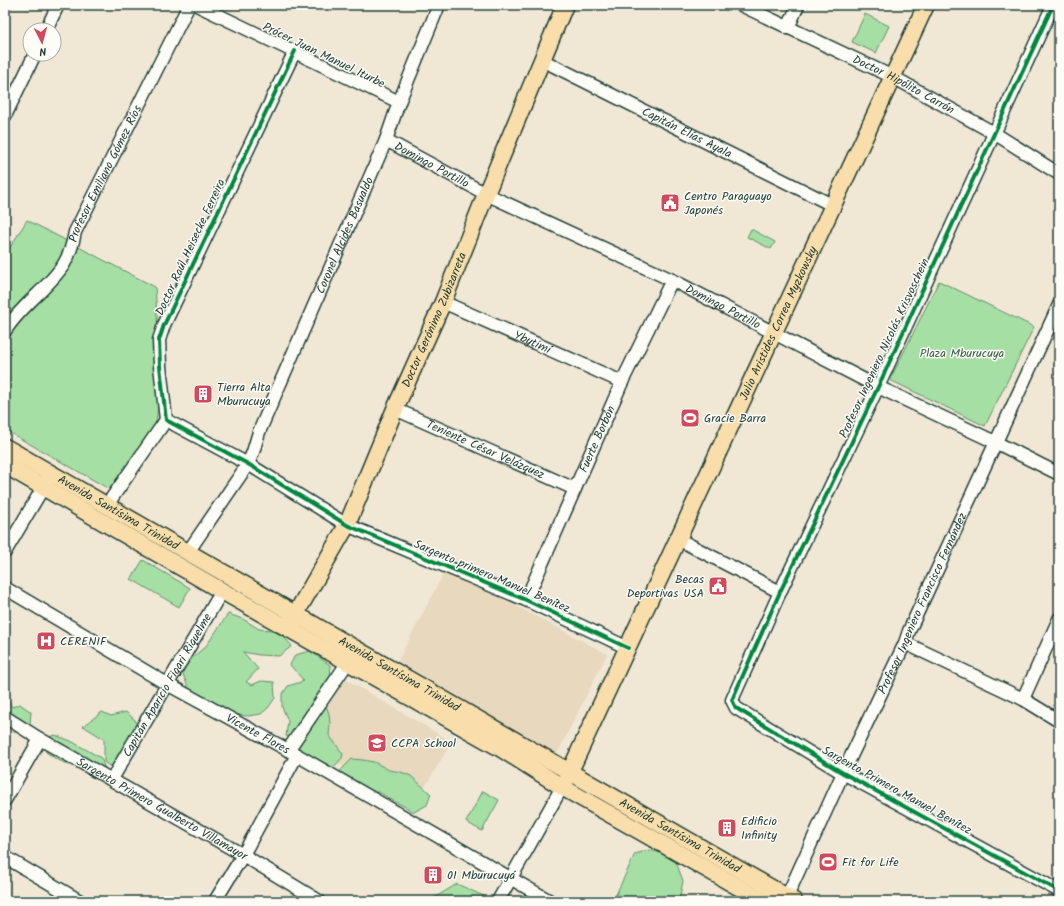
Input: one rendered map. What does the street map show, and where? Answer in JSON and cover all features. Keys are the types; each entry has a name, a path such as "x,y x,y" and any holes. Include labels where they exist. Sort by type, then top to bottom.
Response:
{"main road":[{"name":"Doctor Gerónimo Zubizarreta","path":"291,621 347,525 395,409 443,302 486,194 565,5"},
{"name":"Julio Aristides Correa Myzkowsky","path":"566,780 926,5"},
{"name":"Avenida Santísima Trinidad","path":"5,447 47,480 222,591 291,621 670,839 789,900"},
{"name":"Avenida Santísima Trinidad","path":"5,465 47,480 106,505 188,552 291,621 348,662 500,748 566,780"},
{"name":"Avenida Santísima Trinidad","path":"670,839 763,901"}],"street":[{"path":"50,22 58,5"},
{"name":"Profesor Emiliano Gómez Ríos","path":"7,324 45,286 64,264 72,247 76,232 189,5"},
{"name":"Prócer Juan Manuel Iturbe","path":"197,5 399,102"},
{"name":"Coronel Alcides Basualdo","path":"188,552 248,464 262,424 386,140 399,102 439,5"},
{"name":"Doctor Hipólito Carrón","path":"741,5 893,77 994,133 1059,174"},
{"path":"788,28 798,5"},
{"name":"Profesor Ingeniero Nicolás Krisvoschein","path":"732,700 780,592 878,387 1053,5"},
{"name":"Doctor Raúl Heisecke Ferreira","path":"166,420 160,366 160,340 164,325 295,51"},
{"name":"Capitán Elías Ayala","path":"542,60 832,205"},
{"path":"5,116 31,62"},
{"name":"Domingo Portillo","path":"386,140 486,194 672,280 878,387 1059,474"},
{"name":"Fuerte Borbón","path":"526,600 622,382 672,280"},
{"name":"Ybytimí","path":"443,302 622,382"},
{"name":"Profesor Ingeniero Francisco Fernández","path":"789,900 843,773 905,643 909,631 995,442 1059,305"},
{"name":"Teniente César Velázquez","path":"395,409 575,489"},
{"path":"106,505 166,420 248,464 347,525"},
{"path":"5,552 47,480"},
{"name":"Sargento primero Manuel Benítez","path":"347,525 526,600 628,648"},
{"path":"678,539 780,592"},
{"name":"Vicente Flores","path":"5,588 167,684 293,753 550,901"},
{"name":"Capitán Aparicio Figari Riquelme","path":"112,779 222,591"},
{"path":"1023,699 1059,619"},
{"path":"905,643 1023,699 1059,721"},
{"path":"215,901 243,855 293,753 348,662"},
{"name":"Sargento Primero Manuel Benítez","path":"732,700 736,708 843,773 1059,891"},
{"name":"Sargento Primero Gualberto Villamayor","path":"5,717 320,901"},
{"path":"5,800 40,738"},
{"name":"Julio Aristides Correa Myzkowsky","path":"498,901 566,780"},
{"path":"5,857 80,901"}],"shaded area":[{"path":"446,569 607,654 557,754 398,661"},
{"name":"CCPA School","path":"345,679 452,742 413,806 303,744"}],"green space":[{"path":"865,14 889,26 876,53 852,42"},
{"path":"27,220 155,287 161,373 155,434 118,494 5,430 5,250 8,251"},
{"path":"751,229 775,242 771,249 747,237"},
{"name":"Plaza Mburucuya","path":"939,281 1034,327 985,426 890,380"},
{"path":"143,560 190,588 179,607 131,579"},
{"path":"228,614 243,619 259,629 272,630 284,637 292,646 279,656 259,655 243,652 258,669 246,682 252,685 261,681 274,682 275,698 268,708 261,714 248,716 229,714 195,696 189,689 182,672 192,658 206,646"},
{"path":"310,651 330,665 331,677 326,683 321,696 329,715 329,735 343,754 342,758 333,768 322,768 301,757 297,741 286,736 288,721 282,707 282,695 288,686 304,681 290,665 295,655"},
{"path":"5,701 9,701 12,707 20,704 31,712 30,724 5,723"},
{"path":"102,712 111,716 126,712 135,720 141,732 120,764 109,766 104,762 104,739 83,726"},
{"path":"55,735 71,741 101,758 105,769 95,778 89,776 84,767 78,764 69,765 56,759 46,752 44,742 49,737"},
{"path":"352,759 374,762 389,770 401,772 411,776 431,794 427,805 414,812 379,792 350,794 341,786 336,775"},
{"path":"483,791 499,800 482,831 466,822"},
{"path":"649,850 663,853 675,859 683,881 679,901 613,901 635,854"},
{"path":"457,884 488,898 489,901 431,901"}],"cycle path":[{"path":"1053,5 878,387 780,592 732,700 736,708 843,773 1059,891"},
{"path":"295,51 164,325 159,340 160,366 166,420 248,464 347,525 526,600 628,648"}],"place":[{"name":"Centro Paraguayo Japonés","path":"670,203"},
{"name":"Tierra Alta Mburucuya","path":"203,394"},
{"name":"Gracie Barra","path":"690,418"},
{"name":"Becas Deportivas USA","path":"718,586"},
{"name":"CERENIF","path":"46,641"},
{"name":"CCPA School","path":"377,743"},
{"name":"Edificio Infinity","path":"727,828"},
{"name":"Fit for Life","path":"828,862"},
{"name":"01 Mburucuyá","path":"433,875"}]}
